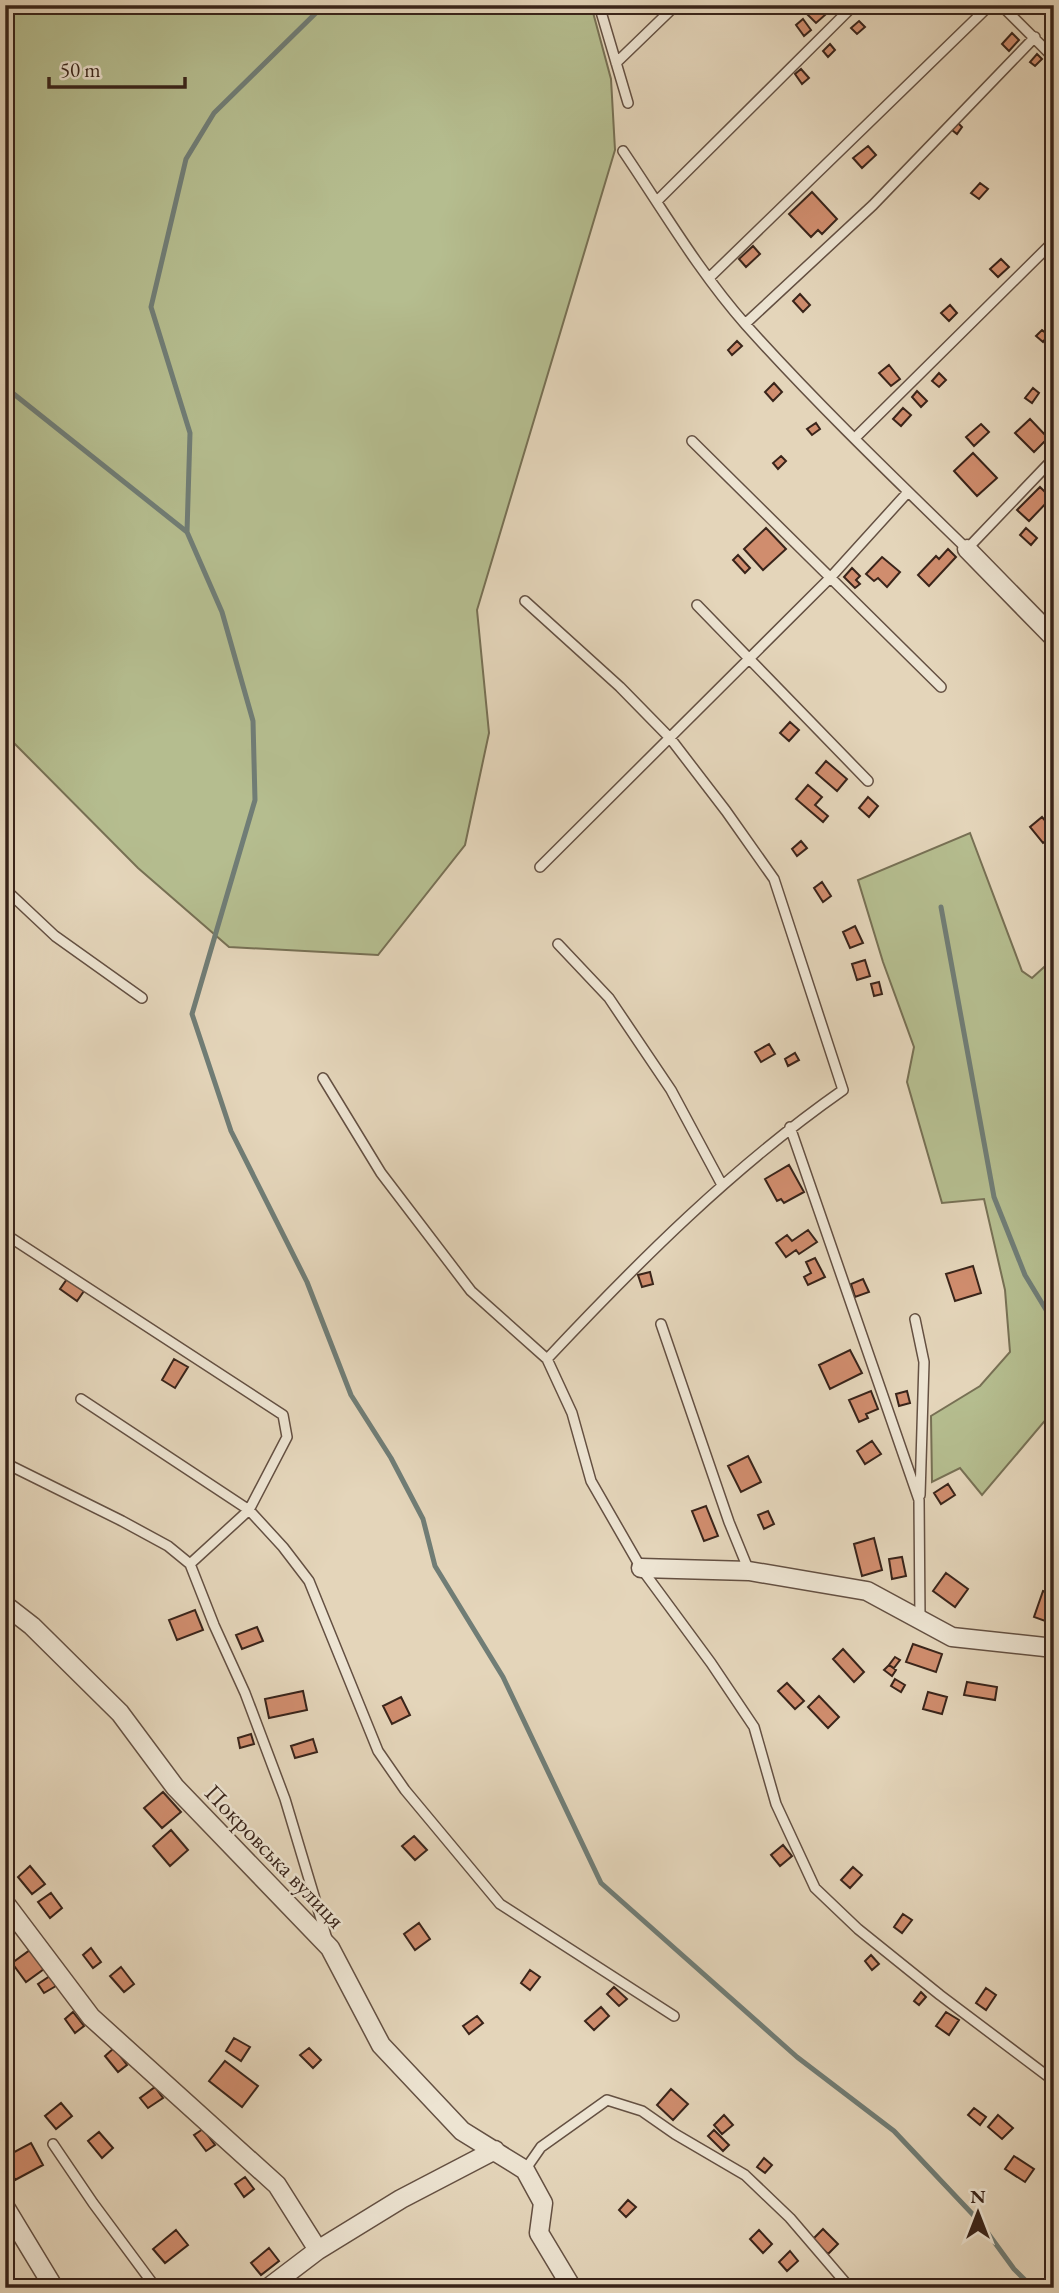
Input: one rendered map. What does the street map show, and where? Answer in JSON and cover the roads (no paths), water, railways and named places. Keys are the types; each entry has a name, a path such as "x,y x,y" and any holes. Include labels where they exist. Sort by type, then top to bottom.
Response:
{"street":[{"path":"967,549 1054,638"},
{"path":"641,1568 749,1571 867,1591 952,1637 1054,1648"},
{"name":"Покровська вулиця","path":"5,1605 32,1626 120,1713 175,1787 330,1948 381,2045 462,2131 525,2170 543,2203 539,2233 572,2288"},
{"path":"5,1903 91,2017 276,2185 318,2249"},
{"path":"268,2288 318,2249 401,2199 495,2150"},
{"path":"5,2207 54,2288"}],"lane":[{"path":"599,5 628,103"},
{"path":"616,63 676,5"},
{"path":"657,201 854,5"},
{"path":"709,278 990,5"},
{"path":"1001,5 1054,58"},
{"path":"745,324 873,205 1035,37"},
{"path":"623,151 709,278 745,324 967,549 1054,457"},
{"path":"855,438 1054,241"},
{"path":"692,442 941,687"},
{"path":"540,867 830,578 908,492"},
{"path":"525,601 620,687 670,738 774,879 844,1090 790,1127 722,1185 619,1282 547,1359"},
{"path":"697,605 868,781"},
{"path":"5,889 55,936 142,998"},
{"path":"558,944 616,1009 671,1090 722,1185"},
{"path":"323,1078 381,1173 471,1291 547,1359 572,1413 591,1481 641,1568 754,1727 776,1804 814,1888 858,1929 1054,2081"},
{"path":"790,1127 919,1500"},
{"path":"5,1234 283,1415 286,1437 249,1510 190,1564"},
{"path":"915,1319 924,1362 919,1500 920,1619"},
{"path":"661,1324 749,1571"},
{"path":"81,1399 249,1510 284,1547 309,1581 378,1751 405,1790 500,1905 674,2016"},
{"path":"5,1463 122,1521 167,1546 190,1564 245,1693 285,1799 330,1948"},
{"path":"525,2170 541,2147 607,2100 642,2111 675,2134 745,2175 790,2218 850,2288"},
{"path":"53,2144 156,2288"}],"waterway":[{"path":"187,532 190,433 151,307 186,159 214,113 324,5"},
{"path":"5,387 187,532 222,612 253,721 255,800 192,1014 231,1131 307,1282 351,1395 391,1458 423,1519 435,1566 503,1677 601,1883 797,2057 894,2131 979,2221 1014,2269 1033,2288"},
{"path":"941,907 994,1197 1025,1275 1054,1323"}]}
